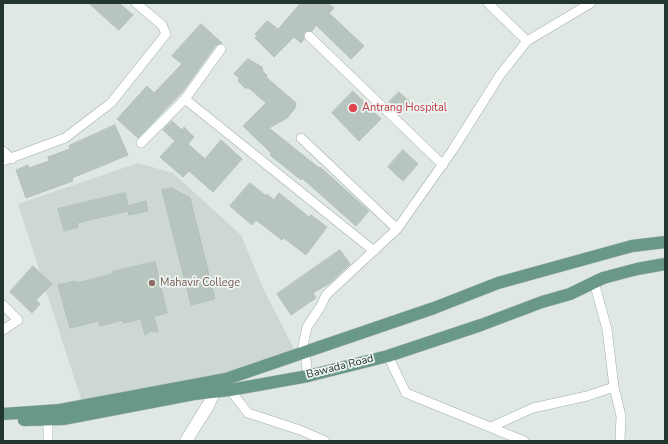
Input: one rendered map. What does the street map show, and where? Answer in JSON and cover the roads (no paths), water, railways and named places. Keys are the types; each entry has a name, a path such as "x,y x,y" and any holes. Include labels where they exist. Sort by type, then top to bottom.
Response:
{"main road":[{"path":"3,414 60,410 222,379 434,308 498,283 632,246 665,242"},
{"name":"Bawada Road","path":"3,420 48,420 98,413 194,394 214,393 308,376 388,356 570,294 594,282 637,269 665,264"}],"street":[{"path":"3,151 8,160 65,138 111,103 166,34 162,25 136,3"},
{"path":"488,3 526,41"},
{"path":"308,376 304,352 302,350 307,327 321,306 326,295 397,229 443,165 500,75 526,41 591,3"},
{"path":"309,36 443,165"},
{"path":"141,143 185,99 221,49"},
{"path":"185,99 374,251"},
{"path":"301,138 397,229"},
{"path":"594,282 607,329 614,387 621,416 620,441"},
{"path":"3,305 18,320 3,330"},
{"path":"388,356 406,393 524,441"},
{"path":"186,441 193,432 222,379 248,412 300,430 325,441"},
{"path":"490,427 533,408 587,396 614,387"},
{"path":"48,420 48,441"}],"place":[{"name":"Antrang Hospital","path":"353,108"},
{"name":"Mahavir College","path":"152,283"}]}
